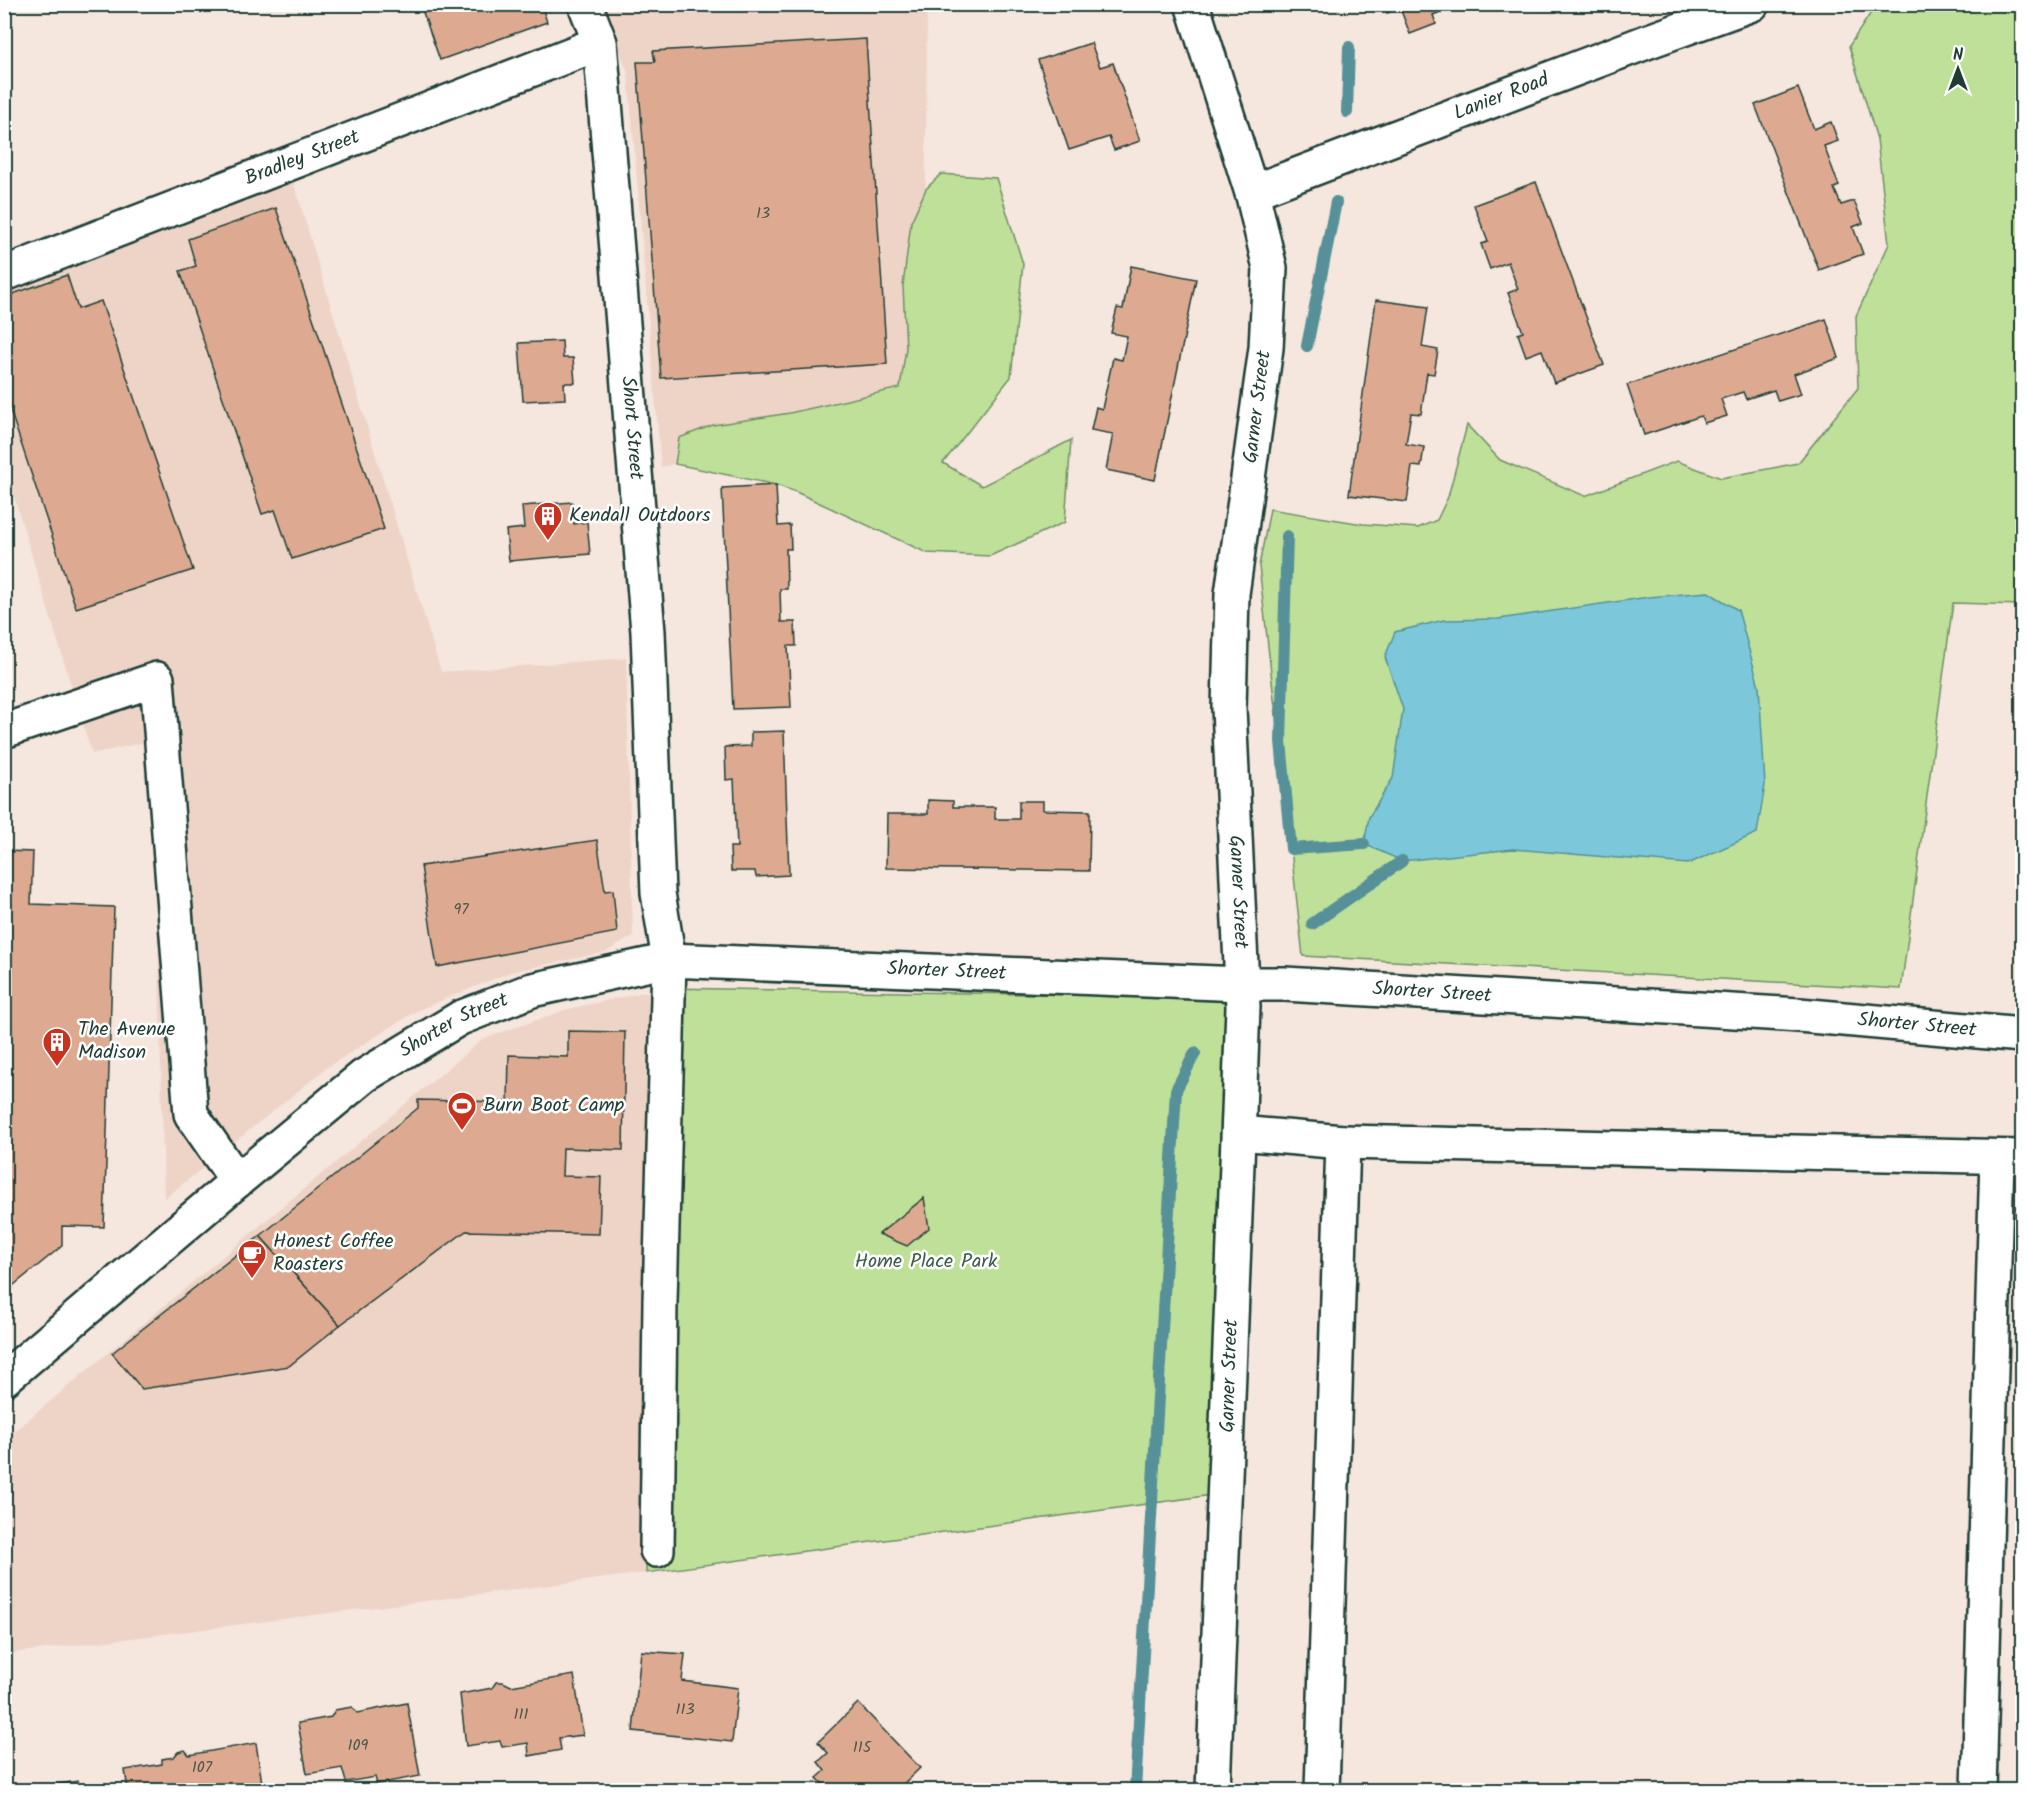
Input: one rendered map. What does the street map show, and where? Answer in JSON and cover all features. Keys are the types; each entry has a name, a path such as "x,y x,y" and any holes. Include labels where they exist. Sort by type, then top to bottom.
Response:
{"street":[{"name":"Short Street","path":"585,4 600,43 648,632 658,893 669,960 660,1302 657,1550"},
{"name":"Garner Street","path":"1192,4 1251,192 1270,268 1266,348 1232,594 1229,708 1243,1007 1213,1791"},
{"name":"Lanier Road","path":"1251,192 1752,4"},
{"name":"Bradley Street","path":"4,274 600,43"},
{"path":"4,731 157,680 191,1114 237,1181"},
{"name":"Shorter Street","path":"4,1378 364,1076 460,1018 532,990 669,960 1297,985 1798,1015 2022,1035"},
{"path":"1239,1133 1343,1142 2010,1157 1979,1791"},
{"path":"1322,1791 1343,1142"}],"shaded area":[{"path":"602,5 927,5 924,409 661,467 628,73"},
{"path":"292,177 441,672 626,658 633,936 606,952 511,972 418,1010 329,1066 164,1199 154,740 92,754 5,467 4,292"},
{"path":"663,988 646,1573 5,1654 4,1440 483,1039 568,1009"}],"green space":[{"path":"1876,5 2022,5 2022,605 1953,603 1901,989 1303,956 1259,566 1270,509 1363,524 1418,528 1437,520 1448,497 1467,425 1500,460 1585,496 1677,461 1721,478 1798,463 1858,388 1856,316 1889,244 1877,139 1849,46"},
{"path":"941,174 996,178 1023,264 1011,377 943,463 982,486 1071,440 1065,522 990,556 927,553 796,492 776,485 675,464 679,438 713,425 790,413 900,388 906,348 903,286 911,222 926,189"},
{"name":"Home Place Park","path":"663,988 1214,997 1243,1007 1226,1493 646,1573"}],"water":[{"path":"1708,592 1738,610 1759,686 1765,785 1757,833 1688,864 1513,849 1402,861 1364,844 1369,817 1393,778 1403,709 1385,657 1395,632 1444,620 1498,619 1649,597"}],"building":[{"path":"420,4 541,4 547,22 440,60"},
{"path":"1384,4 1461,4 1433,15 1436,24 1410,34 1400,8 1387,13"},
{"path":"866,39 887,364 661,378 637,62 655,62 653,51"},
{"path":"1091,43 1100,67 1113,63 1140,141 1114,150 1109,137 1069,150 1038,60"},
{"path":"1798,88 1814,129 1831,122 1838,141 1824,146 1839,186 1834,188 1841,205 1854,201 1863,223 1853,227 1863,254 1819,270 1755,105"},
{"path":"1536,182 1604,365 1554,383 1542,350 1526,356 1518,334 1523,332 1508,293 1518,289 1508,262 1490,269 1481,244 1488,242 1474,205"},
{"path":"276,208 384,529 292,559 275,510 262,514 180,271 196,266 188,239"},
{"path":"1131,266 1196,279 1155,480 1106,470 1113,434 1091,430 1096,407 1102,409 1113,358 1122,360 1127,336 1111,333 1117,308 1123,309"},
{"path":"67,275 78,309 101,301 193,570 76,608 4,392 4,297"},
{"path":"1376,300 1428,307 1422,347 1438,350 1434,374 1427,373 1421,414 1411,413 1406,444 1424,447 1421,467 1412,466 1407,502 1349,495"},
{"path":"1826,319 1839,358 1794,374 1801,394 1778,401 1774,390 1746,399 1743,392 1721,399 1727,416 1704,423 1701,416 1644,435 1627,385"},
{"path":"562,341 563,358 573,358 575,383 564,383 565,399 523,401 519,343"},
{"path":"776,485 778,526 790,525 791,549 786,549 787,589 780,589 781,622 795,622 796,646 788,646 791,707 733,709 722,488"},
{"name":"Kendall Outdoors","path":"572,502 574,524 587,522 590,554 509,561 506,530 524,528 522,506"},
{"path":"784,731 789,875 756,877 755,871 731,871 730,847 737,847 734,779 726,780 725,747 751,746 751,732"},
{"path":"928,800 953,801 953,807 995,807 995,819 1019,819 1019,801 1043,801 1043,810 1090,811 1089,871 886,868 887,814 928,814"},
{"path":"597,840 605,891 613,890 617,932 437,967 421,866"},
{"name":"The Avenue Madison","path":"4,851 33,852 31,904 114,907 104,1227 62,1226 62,1246 4,1293"},
{"path":"568,1031 625,1032 623,1150 563,1148 562,1176 601,1177 599,1234 466,1231 340,1325 260,1236 418,1108 418,1100 508,1102 509,1055 568,1057"},
{"path":"924,1198 929,1228 907,1246 879,1234"},
{"name":"Honest Coffee Roasters","path":"260,1236 340,1325 289,1366 142,1389 112,1353"},
{"path":"641,1651 685,1654 682,1681 738,1688 732,1742 633,1731"},
{"path":"574,1675 583,1735 559,1738 561,1750 529,1756 528,1743 502,1747 500,1741 466,1746 460,1694 492,1688 496,1682 503,1682 511,1686"},
{"path":"407,1703 420,1776 377,1784 375,1777 346,1782 342,1768 307,1774 298,1723 331,1717 335,1710 352,1707 357,1713"},
{"path":"858,1703 920,1768 897,1790 866,1790 860,1785 854,1790 829,1790 817,1778 825,1771 818,1762 828,1753 818,1742"},
{"path":"256,1743 263,1790 128,1790 125,1770 162,1764 162,1759 174,1757 178,1752 185,1750 189,1755"},
{"path":"78,1781 80,1790 19,1790"}],"waterway":[{"path":"1347,112 1349,47"},
{"path":"1307,346 1336,202"},
{"path":"1287,536 1281,741 1291,849 1364,844"},
{"path":"1312,924 1402,861"},
{"path":"1135,1790 1176,1090 1195,1053"}],"place":[{"name":"Kendall Outdoors","path":"548,542"},
{"name":"The Avenue Madison","path":"57,1068"},
{"name":"Burn Boot Camp","path":"462,1132"},
{"name":"Honest Coffee Roasters","path":"252,1280"}]}
